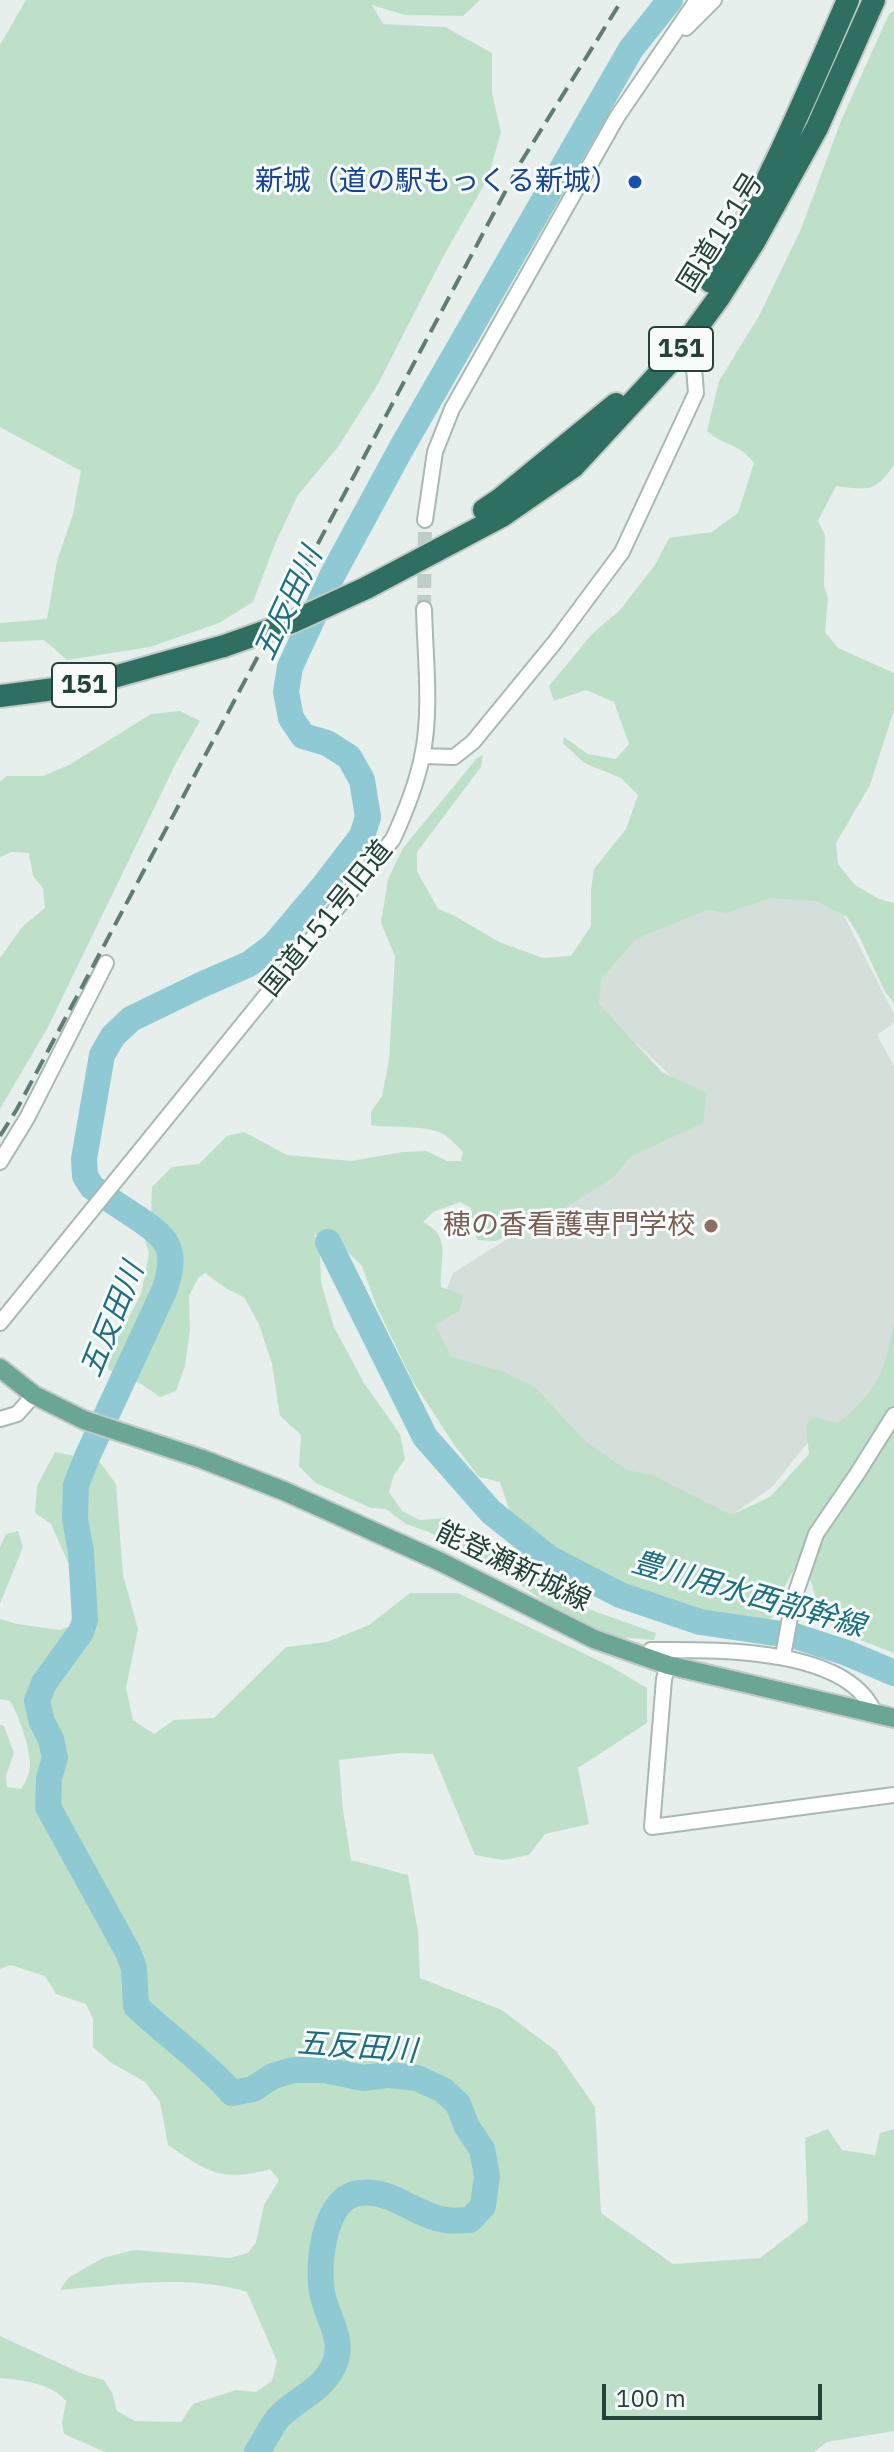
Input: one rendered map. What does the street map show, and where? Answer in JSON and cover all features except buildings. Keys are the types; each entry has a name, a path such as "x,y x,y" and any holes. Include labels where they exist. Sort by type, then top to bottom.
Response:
{"highway":[{"name":"国道151号","path":"366,588 499,500 615,404 669,342 740,235 793,127 848,0"},
{"name":"国道151号","path":"0,696 85,685 224,646 292,622 366,588 502,516 573,467 680,351 720,296 817,128 874,0"},
{"name":"国道151号","path":"0,684 81,677 166,663"}],"main road":[{"path":"0,1368 34,1395"},
{"name":"能登瀬新城線","path":"34,1395 84,1420 202,1459 284,1491 441,1562 594,1639 646,1659 885,1716"}],"street":[{"path":"425,520 435,452 452,409 617,117 697,0"},
{"path":"644,77 714,0"},
{"path":"422,756 454,757 473,742 555,642 622,552 696,393 694,368 680,351"},
{"name":"国道151号旧道","path":"0,1323 393,839 409,802 422,756 426,720 424,609"},
{"path":"0,1162 27,1118 106,963"},
{"path":"0,1419 17,1414 34,1395"},
{"path":"784,1652 793,1601 816,1534 894,1415"},
{"path":"646,1659 651,1650 784,1652 858,1688 885,1716"},
{"path":"668,1665 664,1679 652,1827 894,1795"}],"shaded area":[{"name":"穂の香看護専門学校","path":"821,880 833,894 894,1014 894,1023 877,1035 894,1066 894,1351 888,1380 849,1421 817,1431 772,1487 726,1519 619,1472 448,1362 430,1332 453,1273 603,1179 691,1095 595,1004 595,978 627,941 711,906"}],"green space":[{"path":"26,0 480,0 463,16 405,15 372,5 383,24 445,27 492,53 492,93 501,132 488,178 443,257 378,384 338,447 298,495 253,602 219,623 150,647 67,660 44,640 0,642 0,623 47,619 57,561 73,514 81,471 0,427 0,45"},
{"path":"894,11 894,465 881,481 870,488 836,486 818,521 825,535 824,586 828,598 825,632 838,648 894,673 894,710 870,785 836,843 838,864 855,885 879,899 894,903 894,1003 885,992 847,917 816,901 769,898 727,913 707,910 636,939 601,979 599,1004 662,1072 707,1093 703,1123 630,1157 614,1177 548,1219 496,1241 478,1240 468,1223 471,1208 460,1202 433,1212 423,1222 438,1234 441,1242 441,1287 463,1295 460,1310 435,1325 451,1357 502,1371 535,1387 586,1442 627,1470 652,1475 731,1515 770,1497 809,1454 806,1425 814,1417 838,1423 863,1400 883,1368 894,1322 894,1653 847,1635 821,1617 808,1571 794,1570 772,1618 752,1622 667,1602 598,1573 538,1539 510,1512 500,1482 479,1477 412,1380 376,1305 362,1266 328,1232 314,1235 320,1255 321,1282 334,1327 364,1383 400,1434 405,1459 394,1475 389,1492 402,1511 420,1520 445,1518 474,1531 591,1610 656,1633 654,1640 619,1637 566,1617 518,1583 429,1532 406,1524 386,1509 371,1508 316,1483 299,1466 301,1435 280,1416 272,1364 259,1324 244,1297 205,1273 198,1278 189,1296 190,1330 185,1366 176,1391 160,1397 141,1384 109,1370 105,1362 141,1294 149,1254 142,1229 151,1216 152,1187 172,1167 199,1164 227,1136 244,1132 287,1155 351,1161 426,1151 447,1161 461,1161 463,1152 443,1134 418,1128 371,1125 371,1112 382,1096 389,1060 395,956 381,923 388,879 403,848 477,758 483,755 481,767 417,852 417,871 438,909 499,942 543,958 571,956 591,926 594,869 626,829 638,795 621,778 584,763 563,743 564,737 588,754 616,759 629,744 614,702 586,690 554,701 549,686 592,634 620,610 655,565 669,538 712,532 738,513 754,463 743,452 707,431 719,381 759,316 801,229 841,121 889,14"},
{"path":"180,711 200,721 177,761 48,1027 0,1109 0,958 23,926 45,908 43,888 33,876 29,853 12,852 0,857 0,781 7,776 43,776 69,765 151,714"},
{"path":"55,1452 99,1461 116,1484 123,1575 138,1629 126,1688 133,1720 154,1734 174,1720 214,1718 286,1647 327,1642 369,1625 410,1593 458,1593 610,1666 647,1688 647,1723 578,1768 589,1824 545,1834 529,1855 503,1860 475,1855 433,1754 400,1753 339,1760 351,1860 408,1875 418,1932 420,1978 502,2010 556,2051 595,2107 601,2213 673,2264 760,2258 808,2221 805,2138 828,2129 842,2150 875,2155 880,2133 894,2129 894,2431 827,2442 814,2452 105,2452 64,2434 62,2423 66,2401 60,2395 36,2384 0,2378 0,2336 83,2374 104,2380 117,2411 135,2421 181,2422 193,2404 236,2390 256,2392 272,2381 277,2361 247,2292 178,2282 60,2290 68,2278 103,2258 134,2250 230,2258 248,2253 256,2242 264,2205 279,2180 270,2169 239,2175 215,2172 168,2145 160,2102 145,2082 110,2062 93,2047 93,2019 86,2004 56,1994 45,1976 10,1965 0,1969 0,1725 4,1726 14,1753 6,1776 7,1787 21,1789 30,1764 17,1715 10,1701 0,1699 0,1619 60,1630 72,1625 77,1597 70,1567 51,1524 35,1513 37,1486"},
{"path":"18,1531 23,1547 0,1604 0,1547 6,1534"}],"waterway":[{"name":"五反田川","path":"257,2452 277,2420 322,2382 337,2357 337,2338 322,2292 321,2265 326,2233 338,2206 348,2197 372,2193 435,2218 470,2220 483,2206 487,2176 482,2149 467,2127 458,2104 443,2090 417,2078 388,2075 363,2078 325,2070 293,2070 273,2076 253,2089 232,2093 136,2006 134,1968 128,1952 48,1807 49,1778 55,1758 37,1701 44,1683 81,1632 85,1620 81,1552 75,1519 76,1485 164,1291 170,1264 167,1246 155,1231 92,1187 85,1176 84,1159 102,1055 113,1036 131,1019 249,964 274,945 362,836 368,817 362,780 349,757 327,743 303,736 291,718 286,692 290,667 333,574 402,447 631,49 670,0"},
{"name":"豊川用水西部幹線","path":"328,1242 425,1437 491,1512 549,1558 620,1595 700,1622 795,1636 894,1673"}],"tunnel":[{"path":"424,609 425,520"}],"railway":[{"path":"0,1136 521,162 622,0"}],"place":[{"name":"新城（道の駅もっくる新城）","path":"635,182"},
{"name":"穂の香看護専門学校","path":"711,1226"}]}
